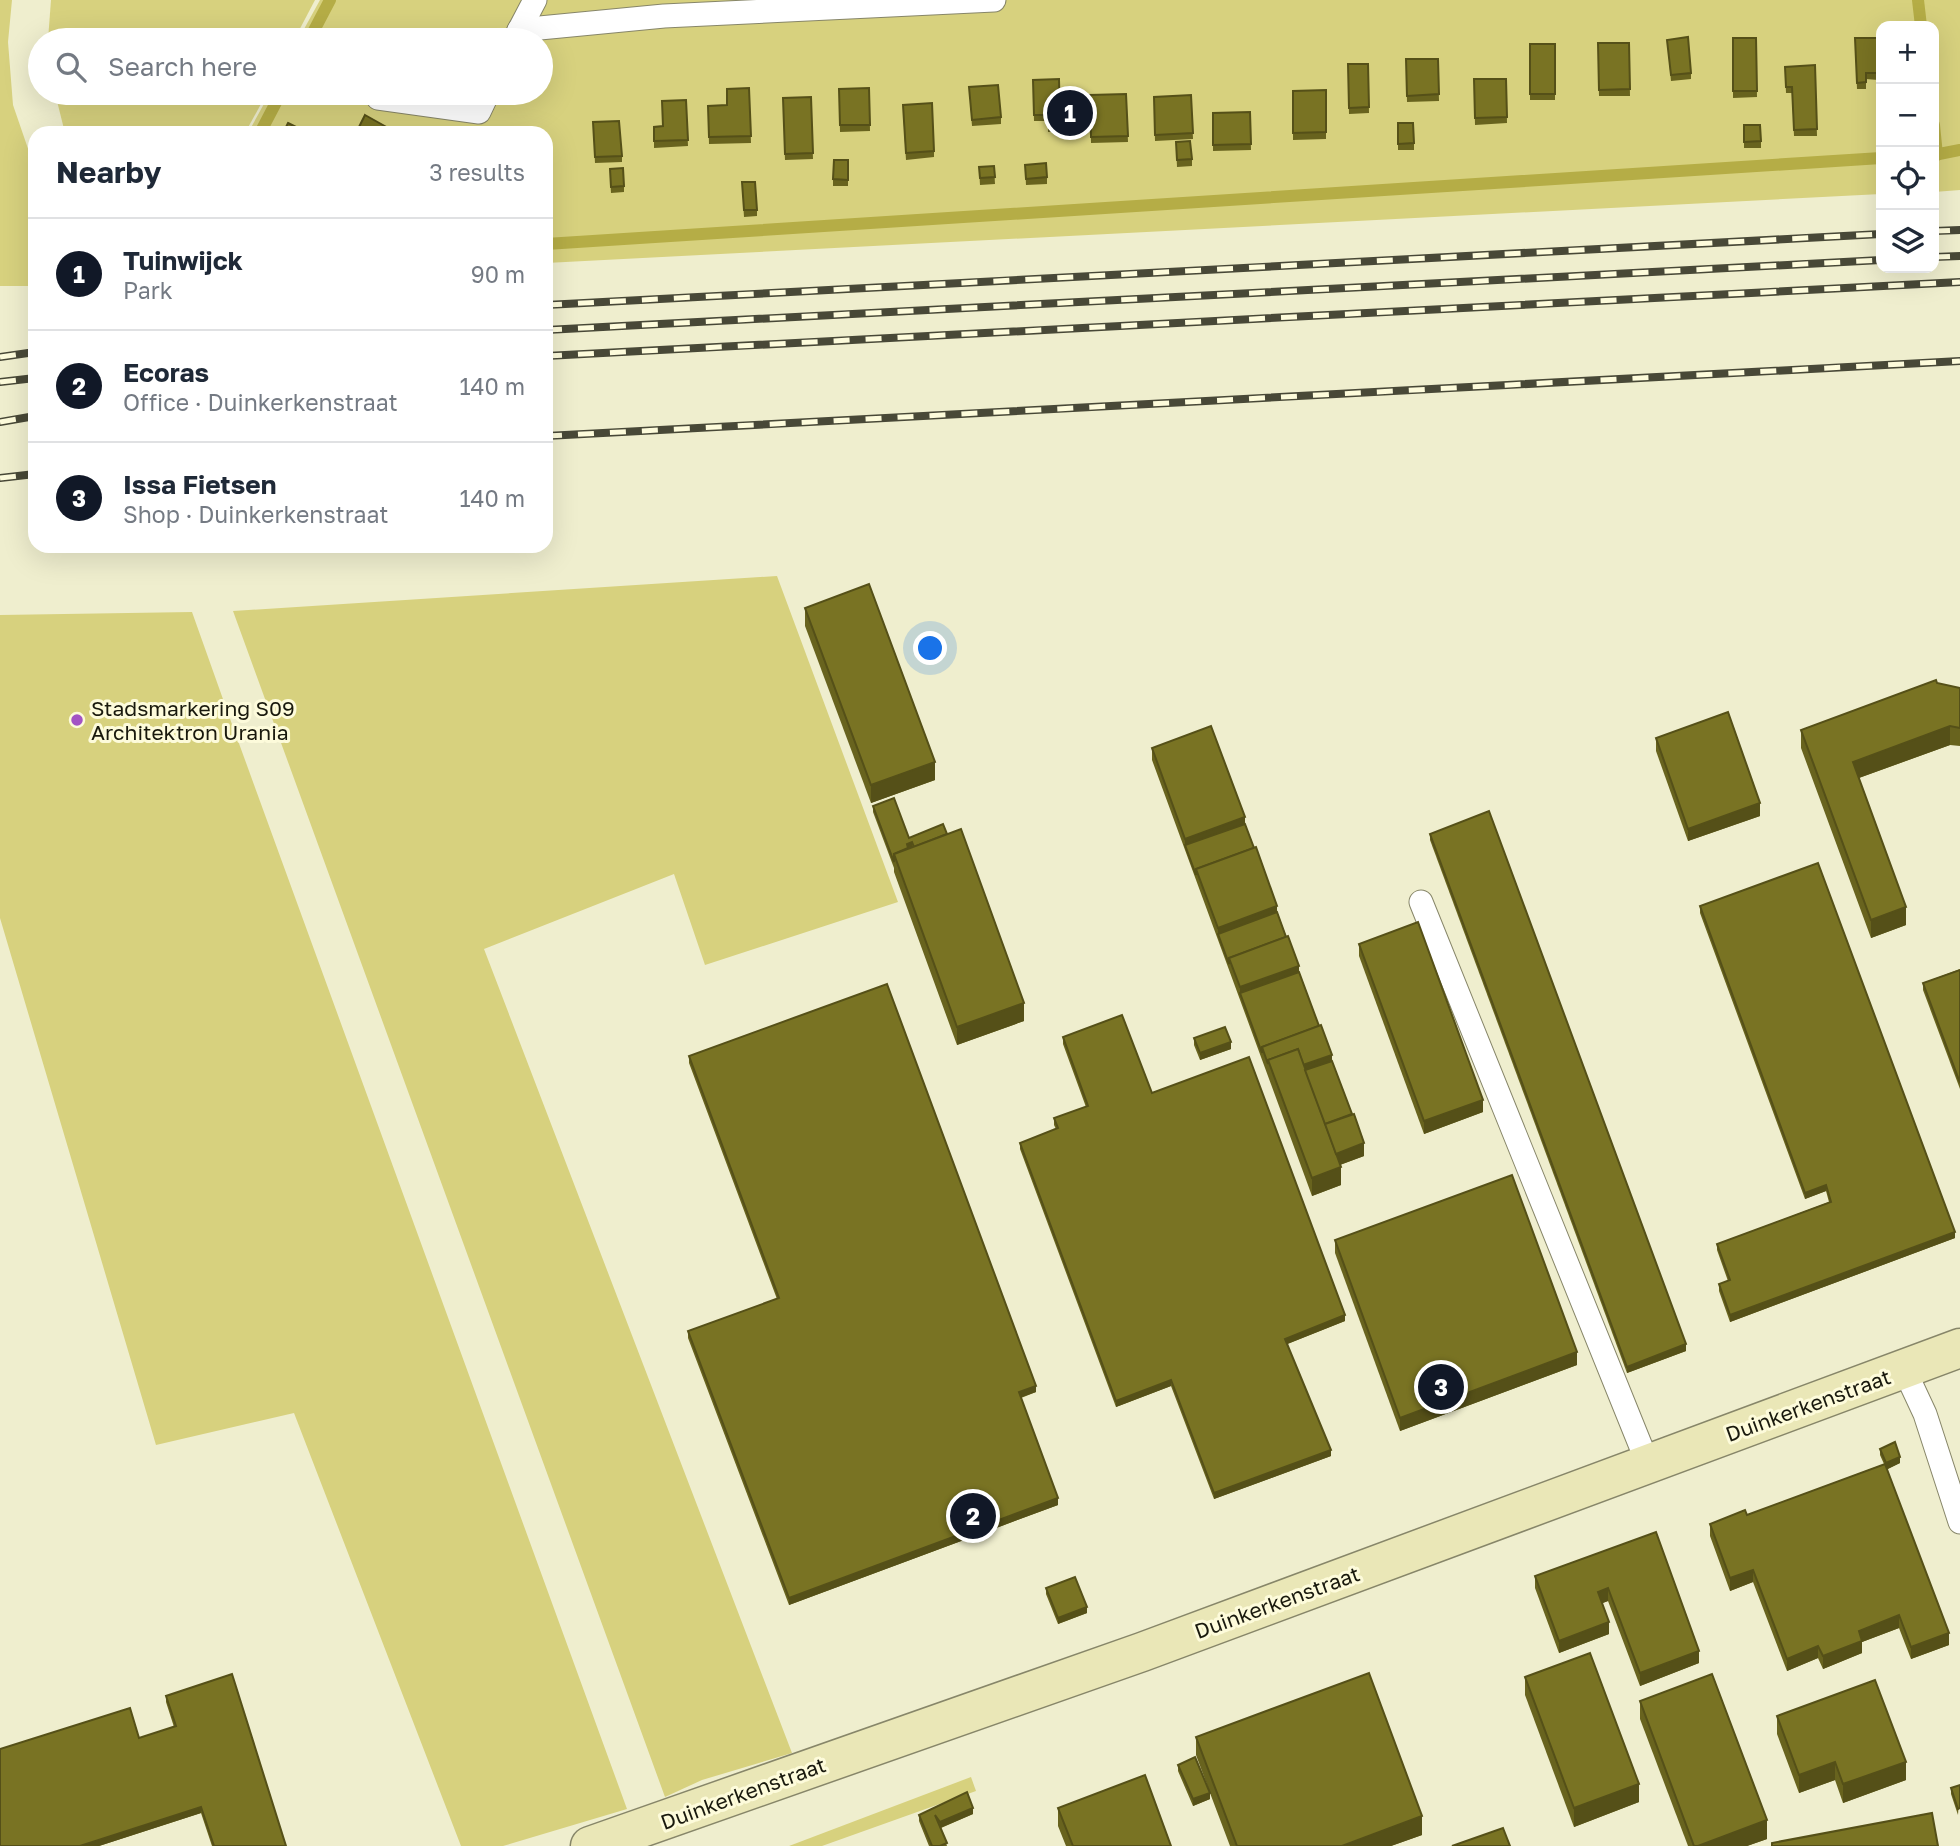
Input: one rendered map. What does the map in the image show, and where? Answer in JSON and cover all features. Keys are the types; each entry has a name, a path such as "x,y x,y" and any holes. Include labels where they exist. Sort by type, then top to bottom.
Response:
{"main road":[{"name":"Duinkerkenstraat","path":"590,1846 1142,1652 1960,1348"}],"lane":[{"path":"520,28 534,0"},
{"path":"553,28 663,8 994,0"},
{"path":"428,105 479,112 482,105"},
{"path":"1421,902 1648,1464"},
{"path":"1904,1369 1925,1414 1960,1522"}],"shaded area":[{"path":"0,0 12,0 8,42 13,105 28,149 28,286 0,286"},
{"path":"51,0 315,0 300,28 49,28"},
{"path":"320,0 1960,0 1960,190 1939,192 1939,21 1876,21 1876,194 553,263 553,126 252,126 263,105 553,105 553,28 305,28"},
{"path":"58,105 260,105 249,126 63,126"},
{"path":"777,576 898,902 705,965 674,874 484,949 792,1753 702,1780 665,1797 233,611"},
{"path":"192,612 627,1809 503,1846 461,1846 294,1413 156,1445 0,918 0,615"},
{"path":"971,1777 976,1791 822,1846 789,1846"}],"building":[{"path":"1688,37 1691,73 1671,75 1667,40"},
{"path":"1733,38 1756,38 1757,91 1733,91"},
{"path":"1855,38 1876,38 1876,73 1866,73 1866,82 1857,83"},
{"path":"1598,43 1629,43 1630,89 1599,90"},
{"path":"1530,44 1555,44 1555,94 1530,94"},
{"path":"1406,59 1438,59 1439,94 1407,96"},
{"path":"1348,64 1368,64 1369,107 1349,108"},
{"path":"1815,65 1817,129 1794,130 1792,87 1786,87 1785,67"},
{"path":"1059,79 1060,125 1048,126 1048,115 1034,115 1033,80"},
{"path":"1474,79 1506,79 1507,117 1475,118"},
{"path":"998,85 1001,117 972,120 969,87"},
{"path":"749,88 751,136 709,137 708,106 727,105 727,89"},
{"path":"869,88 870,125 840,125 839,89"},
{"path":"1326,90 1326,132 1293,133 1293,91"},
{"path":"1126,94 1128,136 1091,137 1090,95"},
{"path":"1191,95 1193,133 1155,135 1154,97"},
{"path":"811,97 813,153 785,154 783,98"},
{"path":"686,100 688,140 654,141 654,127 663,126 662,101"},
{"path":"932,103 934,151 906,153 903,105"},
{"path":"1250,112 1251,144 1213,145 1213,113"},
{"path":"365,115 385,126 360,126"},
{"path":"619,121 622,156 595,157 593,122"},
{"path":"1398,123 1413,123 1414,143 1398,144"},
{"path":"1744,125 1760,125 1761,141 1744,142"},
{"path":"1190,141 1192,159 1177,160 1176,142"},
{"path":"834,160 848,160 848,180 833,179"},
{"path":"1046,163 1047,177 1026,179 1025,165"},
{"path":"994,166 995,177 980,178 979,167"},
{"path":"623,168 624,186 611,187 610,169"},
{"path":"742,182 755,182 757,210 744,210"},
{"path":"869,584 935,762 871,785 805,608"},
{"path":"1936,680 1937,683 1960,688 1960,728 1950,726 1853,762 1906,907 1871,920 1801,730"},
{"path":"1728,712 1760,803 1688,829 1656,738"},
{"path":"1211,726 1245,817 1185,839 1152,748"},
{"path":"894,798 909,838 943,824 947,834 914,847 912,842 907,844 908,848 894,854 894,862 873,806"},
{"path":"1489,811 1686,1344 1627,1367 1430,834"},
{"path":"1245,824 1254,848 1196,869 1196,875 1185,845"},
{"path":"961,829 1024,1003 957,1027 894,854"},
{"path":"1256,847 1277,906 1218,928 1196,869"},
{"path":"1818,863 1955,1232 1730,1315 1719,1284 1730,1280 1717,1244 1831,1202 1826,1185 1805,1193 1700,906"},
{"path":"1277,912 1286,937 1229,958 1229,964 1218,934"},
{"path":"1418,922 1483,1100 1424,1121 1359,944"},
{"path":"1288,936 1299,966 1240,987 1229,958"},
{"path":"1960,970 1960,1083 1923,983"},
{"path":"1299,972 1319,1026 1262,1047 1262,1053 1240,993"},
{"path":"887,984 1036,1386 1019,1392 1058,1498 789,1598 688,1331 779,1298 689,1056"},
{"path":"1122,1015 1152,1093 1249,1057 1345,1315 1285,1339 1331,1450 1214,1493 1171,1380 1116,1401 1020,1143 1058,1128 1054,1118 1088,1106 1063,1037"},
{"path":"1321,1025 1332,1055 1303,1065 1298,1049 1268,1060 1268,1064 1262,1047"},
{"path":"1225,1027 1231,1042 1200,1053 1194,1038"},
{"path":"1298,1049 1341,1167 1312,1178 1268,1060"},
{"path":"1332,1061 1352,1114 1325,1124 1305,1070"},
{"path":"1354,1114 1364,1143 1336,1154 1325,1124"},
{"path":"1512,1175 1577,1352 1400,1418 1335,1240"},
{"path":"1895,1442 1900,1457 1886,1463 1880,1449"},
{"path":"1885,1464 1949,1633 1911,1647 1899,1615 1859,1631 1862,1641 1823,1656 1818,1646 1787,1659 1753,1570 1730,1578 1710,1524 1745,1510 1747,1515"},
{"path":"1656,1532 1699,1651 1640,1673 1608,1588 1598,1592 1609,1622 1559,1641 1535,1576"},
{"path":"1075,1577 1087,1607 1058,1618 1046,1588"},
{"path":"1590,1653 1639,1784 1574,1808 1525,1677"},
{"path":"1369,1673 1422,1816 1342,1846 1237,1846 1196,1737"},
{"path":"232,1674 286,1846 214,1846 201,1807 80,1846 0,1846 0,1749 130,1708 139,1738 176,1726 166,1696"},
{"path":"1712,1674 1767,1820 1694,1846 1640,1701"},
{"path":"1875,1680 1906,1762 1843,1784 1835,1762 1799,1775 1777,1716"},
{"path":"1195,1757 1210,1793 1193,1799 1178,1765"},
{"path":"1145,1775 1171,1846 1073,1846 1058,1808"},
{"path":"1960,1785 1960,1808 1958,1809 1951,1788"},
{"path":"967,1792 973,1808 940,1822 935,1815 947,1843 932,1846 919,1815"},
{"path":"1932,1813 1938,1846 1772,1846 1772,1843"},
{"path":"1503,1828 1510,1846 1452,1846"}],"waterway":[{"path":"315,28 330,0"},
{"path":"1918,0 1920,21"},
{"path":"264,126 275,105"},
{"path":"1939,154 1960,150"},
{"path":"553,244 1876,158"}],"railway":[{"path":"1939,231 1960,230"},
{"path":"553,305 1876,234"},
{"path":"1939,257 1960,256"},
{"path":"553,330 1876,260"},
{"path":"553,356 1960,282"},
{"path":"0,357 28,353"},
{"path":"553,436 1960,361"},
{"path":"0,382 28,379"},
{"path":"0,422 28,417"},
{"path":"0,478 28,475"}],"place":[{"name":"Tuinwijck","path":"1070,113"},
{"name":"Stadsmarkering S09 Architektron Urania","path":"77,720"},
{"name":"Issa Fietsen","path":"1441,1387"},
{"name":"Ecoras","path":"973,1516"}]}
